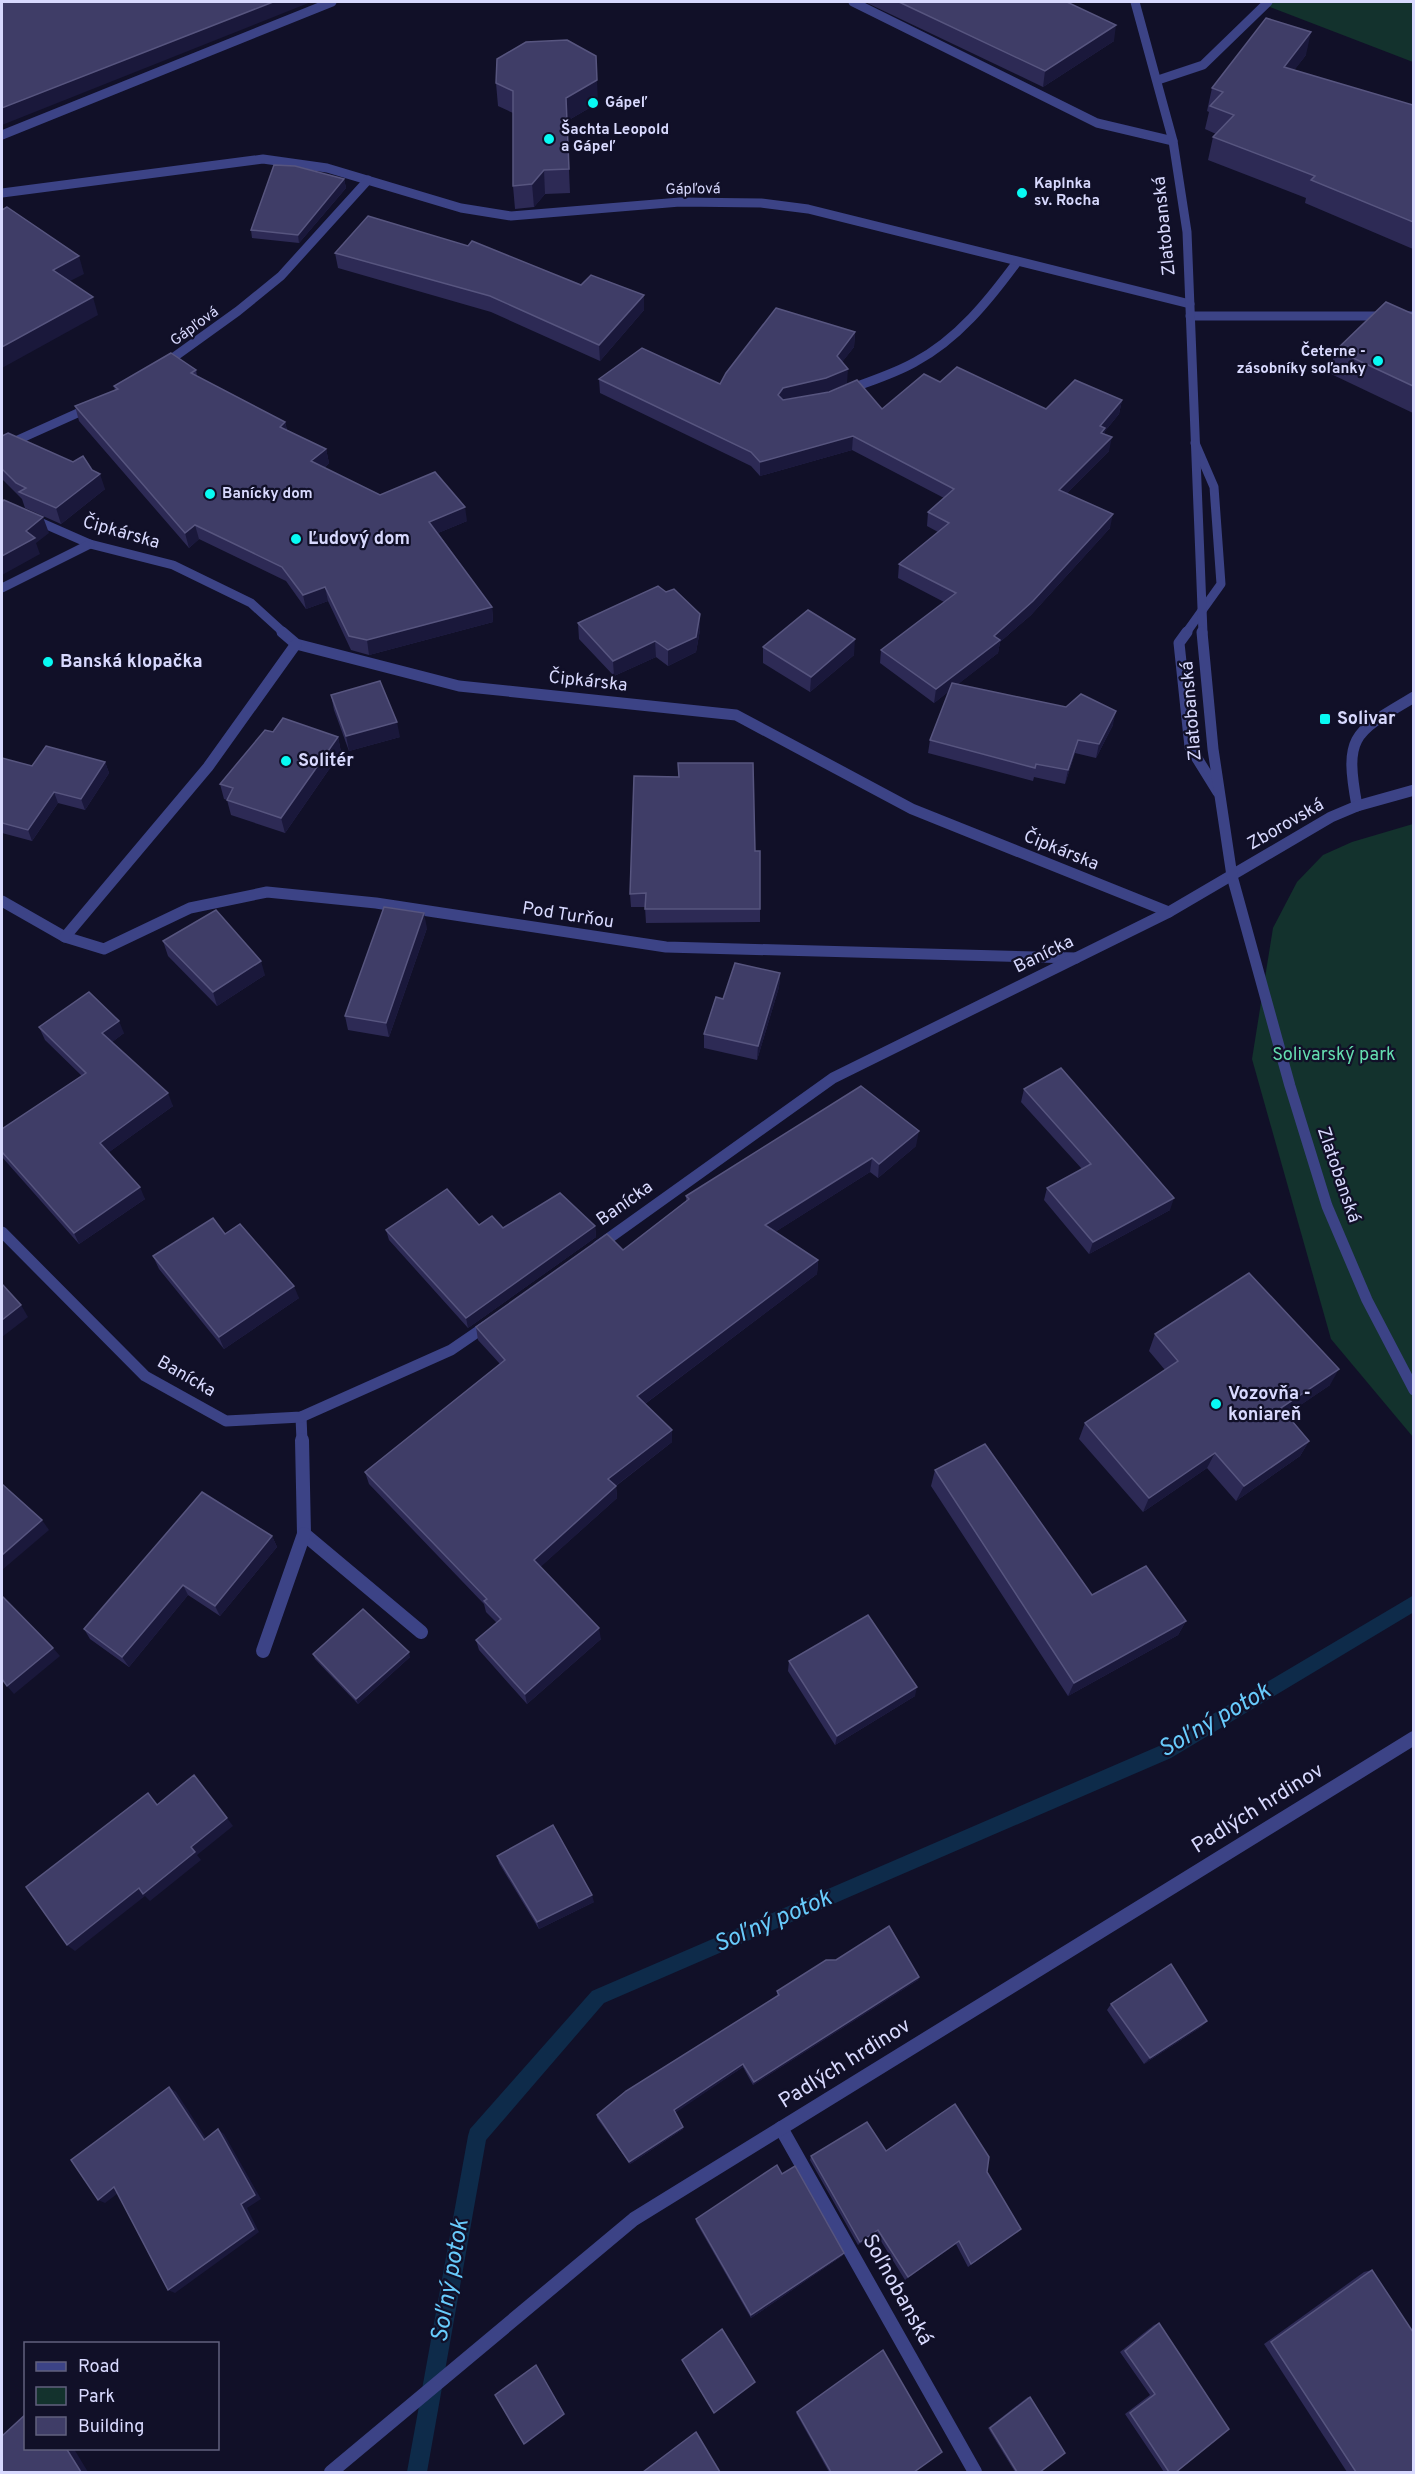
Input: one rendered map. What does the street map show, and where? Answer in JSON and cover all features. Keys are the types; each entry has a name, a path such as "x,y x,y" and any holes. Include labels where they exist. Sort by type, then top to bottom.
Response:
{"street":[{"path":"2,135 332,2"},
{"path":"853,2 1097,123 1173,141"},
{"name":"Zlatobanská","path":"1135,2 1173,141 1187,232 1201,615 1218,792 1232,876 1327,1206 1367,1300 1413,1390"},
{"path":"1158,80 1203,65 1268,2"},
{"name":"Gápľová","path":"2,193 263,159 327,168 461,208 510,216 680,202 761,203 808,209 1190,304"},
{"name":"Gápľová","path":"157,370 221,326 281,275 325,231 368,180"},
{"path":"836,395 926,356 957,331 991,297 1017,262"},
{"path":"1190,316 1413,316"},
{"path":"2,447 97,404"},
{"path":"1195,443 1214,487 1221,584 1179,643 1190,747 1218,792"},
{"name":"Čipkárska","path":"21,514 90,544 173,565 251,603 296,644 459,686 736,715 912,809 1169,912"},
{"path":"2,588 90,544"},
{"path":"65,937 208,767 296,644"},
{"path":"1358,806 1351,773 1351,750 1357,735 1413,697"},
{"name":"Zborovská","path":"1232,876 1331,817 1358,806 1413,790"},
{"name":"Banícka","path":"585,1255 833,1078 1080,958 1232,876"},
{"name":"Pod Turňou","path":"2,901 65,937 104,949 190,908 267,892 376,903 666,947 1080,958"},
{"name":"Banícka","path":"2,1232 145,1376 226,1421 302,1417 451,1350 499,1316"},
{"path":"263,1651 304,1534 302,1417"},
{"path":"304,1534 421,1632"},
{"name":"Padlých hrdinov","path":"331,2472 634,2219 1413,1738"},
{"name":"Soľnobanská","path":"782,2128 975,2472"}],"green space":[{"path":"1268,2 1413,2 1413,62 1265,5"},
{"name":"Solivarský park","path":"1413,824 1413,1437 1331,1339 1252,1059 1273,928 1297,882 1323,855 1352,842"}],"building":[{"path":"2,2 273,2 2,108"},
{"path":"899,2 1067,2 1116,25 1045,71"},
{"path":"1266,18 1311,32 1284,67 1413,105 1413,222 1311,180 1315,176 1213,137 1234,115 1210,106 1223,92 1212,88"},
{"name":"Šachta Leopold a Gápeľ","path":"567,40 596,56 597,80 566,98 569,169 544,170 532,184 513,186 513,91 496,83 497,59 526,42"},
{"path":"274,165 295,166 344,179 298,235 251,230"},
{"path":"7,207 79,256 53,270 93,297 2,347 2,210"},
{"path":"368,216 468,246 472,241 581,285 591,275 644,295 599,345 490,296 335,253"},
{"path":"1386,302 1413,314 1413,386 1336,350"},
{"path":"776,308 855,332 837,356 848,369 826,378 783,388 778,395 783,400 829,392 857,380 882,409 924,374 940,382 957,367 1046,409 1075,380 1122,400 1100,426 1105,428 1101,433 1112,437 1059,490 1113,514 1033,601 994,636 1000,640 936,689 881,650 956,593 899,564 949,523 928,512 954,489 853,436 760,462 751,452 599,379 642,348 720,384"},
{"path":"171,353 196,370 191,373 285,422 280,427 326,449 311,461 380,495 435,472 465,507 429,522 492,607 367,640 349,636 325,587 303,595 282,567 195,525 185,533 75,406 118,389 114,386"},
{"path":"8,433 73,462 83,456 92,470 100,474 56,508 19,492 26,488 16,483 2,469 2,436"},
{"path":"4,500 43,517 26,531 35,538 2,556 2,502"},
{"path":"658,586 666,592 674,589 700,614 696,637 668,650 655,641 613,661 578,623"},
{"path":"808,610 855,639 811,677 763,647"},
{"path":"380,681 397,722 346,736 331,695"},
{"path":"952,683 1066,707 1081,694 1116,711 1099,744 1078,740 1068,770 1036,764 1035,768 930,740"},
{"path":"283,718 338,737 281,818 227,800 233,788 220,784 265,730 273,732"},
{"path":"46,746 105,762 81,799 54,792 28,830 2,823 2,758 32,766"},
{"path":"678,763 753,763 755,851 760,851 760,909 645,909 646,893 630,894 634,776 679,777"},
{"path":"384,907 424,913 386,1023 345,1016"},
{"path":"216,910 261,961 213,992 163,941"},
{"path":"735,963 780,973 758,1046 704,1034 716,997 723,999"},
{"path":"89,992 119,1021 102,1033 168,1093 100,1143 140,1187 74,1233 2,1152 2,1129 86,1073 39,1027"},
{"path":"1061,1068 1174,1198 1093,1242 1047,1188 1091,1164 1024,1089"},
{"path":"861,1086 919,1131 879,1164 872,1158 765,1225 818,1260 637,1396 672,1430 608,1479 616,1486 534,1560 599,1628 525,1694 476,1640 501,1619 484,1601 487,1599 365,1472 505,1360 476,1327 607,1234 623,1250 689,1199 686,1196"},
{"path":"447,1189 479,1225 492,1216 503,1228 560,1193 595,1226 466,1318 386,1230"},
{"path":"213,1218 225,1234 240,1224 294,1286 219,1337 153,1256"},
{"name":"Vozovňa - koniareň","path":"1249,1273 1339,1369 1281,1408 1309,1441 1244,1486 1215,1453 1149,1498 1085,1423 1178,1361 1155,1334"},
{"path":"2,1284 21,1305 2,1320"},
{"path":"985,1444 1092,1595 1146,1566 1186,1621 1074,1683 935,1470"},
{"path":"2,1484 42,1520 2,1555"},
{"path":"202,1492 272,1536 215,1606 183,1585 122,1657 84,1629"},
{"path":"2,1596 53,1648 7,1686 2,1679"},
{"path":"363,1609 409,1652 356,1699 313,1654"},
{"path":"868,1615 917,1687 837,1736 789,1661"},
{"path":"194,1775 227,1818 191,1847 195,1852 143,1894 139,1888 67,1945 26,1887 148,1793 157,1805"},
{"path":"553,1825 592,1895 537,1922 497,1856"},
{"path":"889,1926 919,1977 754,2082 743,2064 674,2110 683,2127 629,2162 597,2115 626,2091 779,1995 777,1991 826,1960 836,1960"},
{"path":"1171,1964 1207,2021 1150,2058 1111,2004"},
{"path":"169,2087 204,2140 218,2129 255,2195 241,2204 254,2229 168,2290 114,2187 98,2200 71,2160"},
{"path":"955,2104 989,2157 987,2172 1021,2229 971,2264 959,2241 908,2277 878,2230 860,2242 811,2156 867,2122 886,2151"},
{"path":"777,2165 782,2174 795,2166 844,2253 751,2315 696,2219"},
{"path":"1372,2270 1413,2332 1413,2472 1356,2472 1271,2342"},
{"path":"1159,2323 1229,2429 1176,2472 1169,2472 1130,2413 1155,2394 1125,2351"},
{"path":"722,2329 755,2382 714,2413 682,2360"},
{"path":"883,2350 942,2452 914,2472 831,2472 797,2412"},
{"path":"536,2365 564,2414 524,2444 495,2395"},
{"path":"1030,2397 1065,2453 1040,2472 1017,2472 990,2428"},
{"path":"24,2416 24,2450 67,2450 81,2472 2,2472 2,2436"},
{"path":"696,2432 720,2472 643,2472"}],"waterway":[{"name":"Soľný potok","path":"417,2472 477,2136 598,1997 1165,1752 1414,1603"}],"place":[{"name":"Gápeľ","path":"593,103"},
{"name":"Šachta Leopold a Gápeľ","path":"549,139"},
{"name":"Kaplnka sv. Rocha","path":"1022,193"},
{"name":"Četerne - zásobníky soľanky","path":"1378,361"},
{"name":"Banícky dom","path":"210,494"},
{"name":"Ľudový dom","path":"296,539"},
{"name":"Banská klopačka","path":"48,662"},
{"name":"Solivar","path":"1325,719"},
{"name":"Solitér","path":"286,761"},
{"name":"Vozovňa - koniareň","path":"1216,1404"}]}
